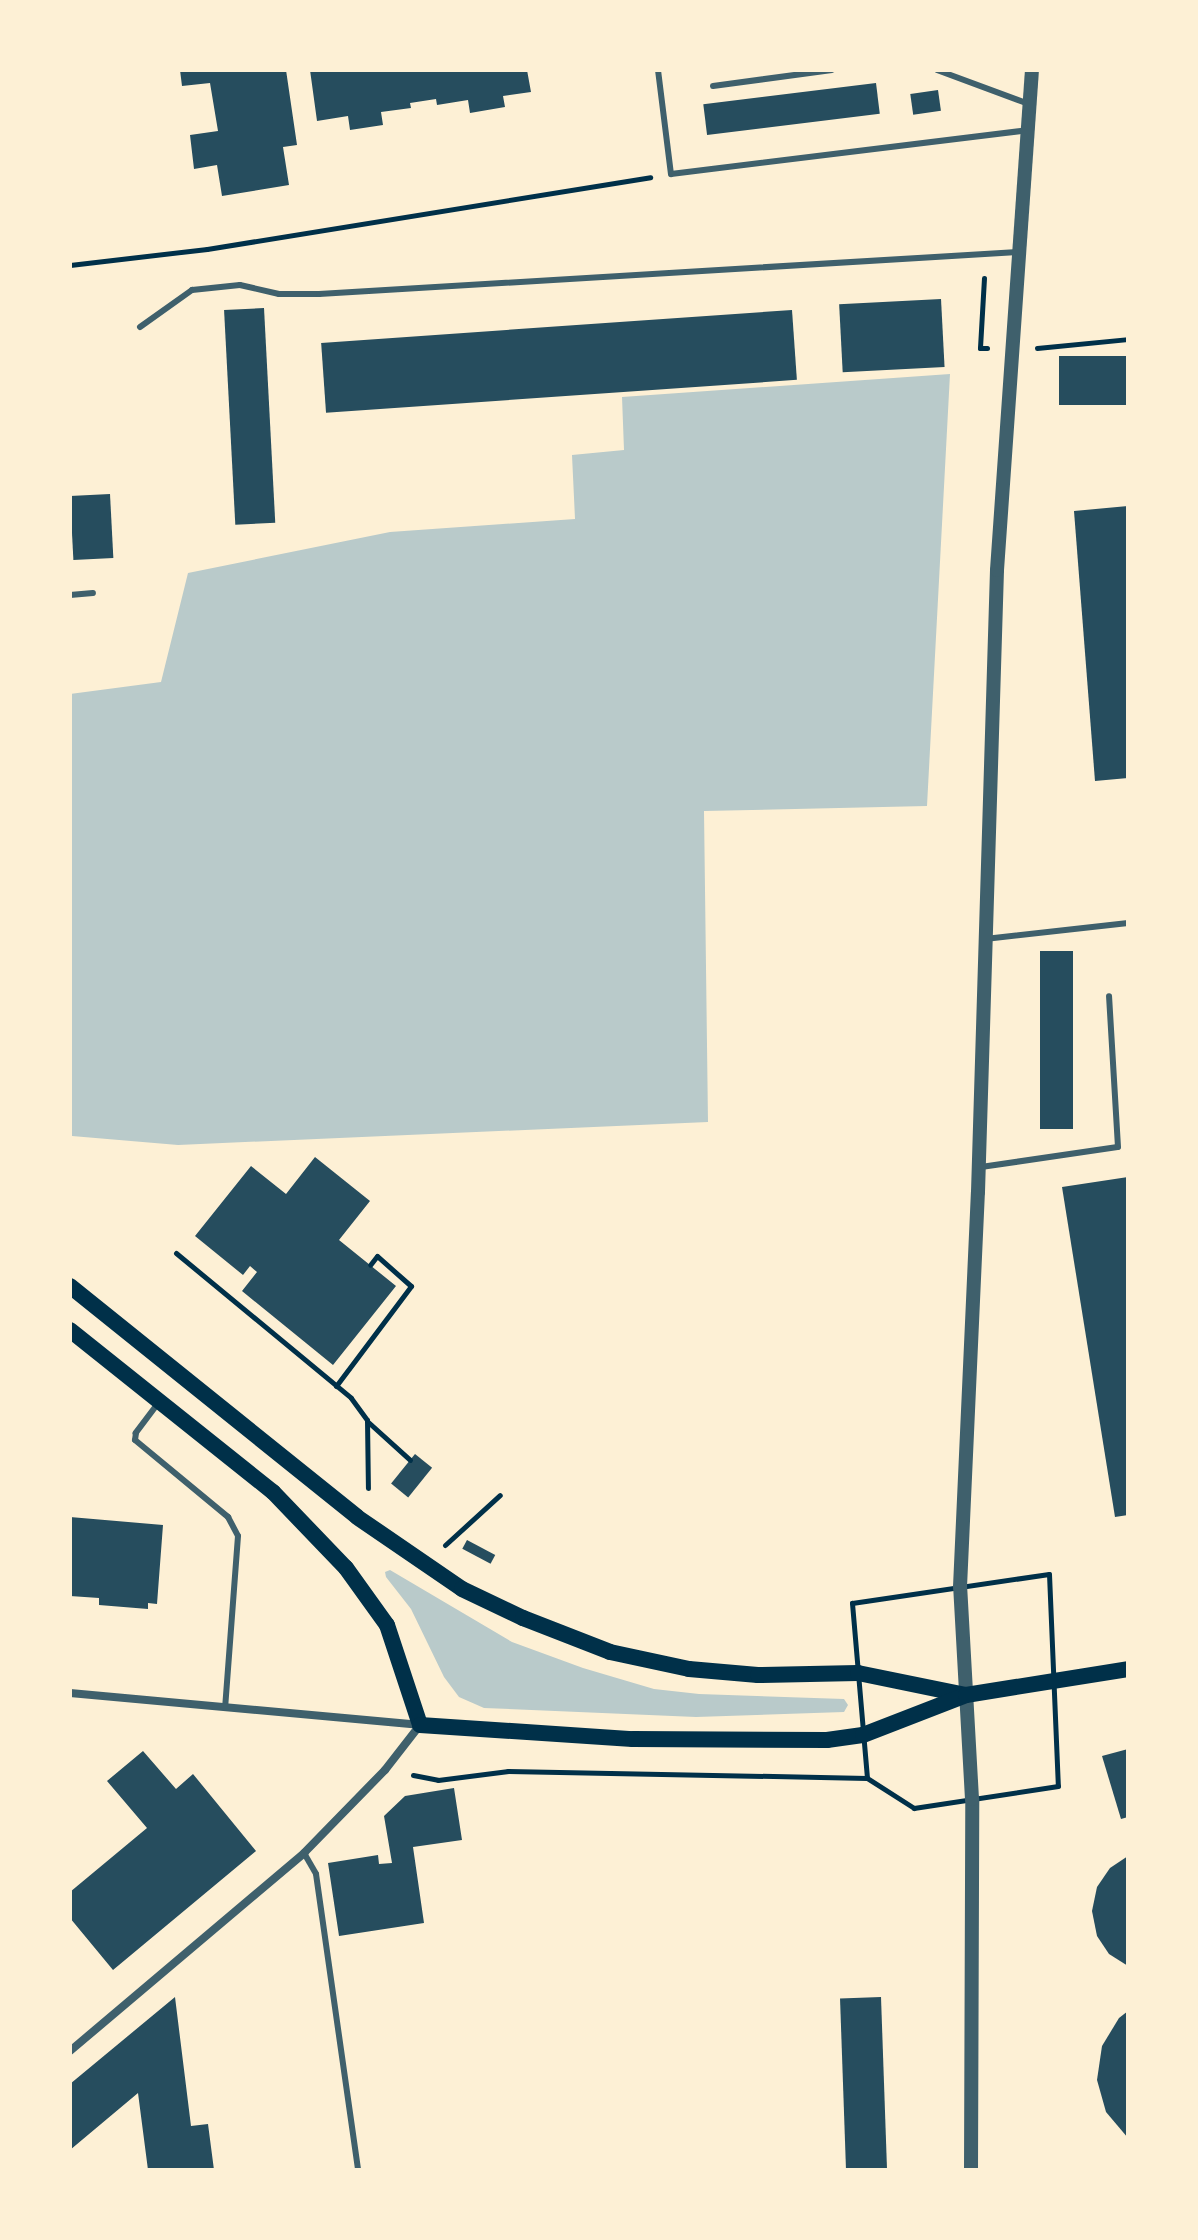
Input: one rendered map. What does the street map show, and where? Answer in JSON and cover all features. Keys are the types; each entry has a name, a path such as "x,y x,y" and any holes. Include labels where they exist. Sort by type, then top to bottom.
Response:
{"main road":[{"path":"70,1286 357,1517 462,1589 523,1618 610,1652 689,1669 758,1675 858,1673 966,1695"},
{"path":"70,1330 273,1492 346,1568 387,1625 420,1725 633,1739 827,1740 863,1735 966,1695 1128,1669"}],"street":[{"path":"971,2170 972,1815 960,1587 978,1168 997,570 1032,70"},
{"path":"70,1693 420,1725"},
{"path":"70,2051 304,1853 385,1770 420,1725"}],"lane":[{"path":"658,70 671,174 1027,130"},
{"path":"713,86 832,70"},
{"path":"937,70 1029,104"},
{"path":"140,327 192,290 240,285 279,294 319,294 1018,252"},
{"path":"70,595 93,593"},
{"path":"985,939 1128,923"},
{"path":"978,1168 1118,1147 1109,996"},
{"path":"160,1402 136,1433 135,1440 228,1517 238,1536 225,1707"},
{"path":"304,1853 316,1874 358,2170"}],"path":[{"path":"70,265 207,249 671,174"},
{"path":"176,1253 336,1386 410,1460"},
{"path":"336,1386 411,1286 377,1256 370,1265"},
{"path":"367,1420 368,1489"},
{"path":"423,1564 500,1495"},
{"path":"385,1770 438,1780 508,1771 867,1778"}],"shaded area":[{"path":"950,374 927,806 704,811 708,1122 178,1145 72,1136 70,694 161,682 188,573 390,532 575,519 572,455 624,450 622,397"},
{"path":"390,1570 512,1642 654,1689 699,1694 844,1699 848,1705 844,1712 696,1717 484,1708 459,1697 444,1677 411,1609 386,1577 385,1572"}],"building":[{"path":"180,70 286,70 297,145 283,147 289,185 222,196 217,165 194,169 190,135 218,131 210,83 182,86"},
{"path":"310,70 527,70 531,92 503,96 505,107 470,113 468,100 437,105 436,99 410,103 411,108 381,112 383,125 350,130 348,116 317,121"},
{"path":"876,83 880,114 707,135 703,104"},
{"path":"938,90 941,111 913,115 910,94"},
{"path":"941,299 945,367 843,372 839,304"},
{"path":"264,308 275,523 235,525 224,310"},
{"path":"792,310 797,380 326,413 321,343"},
{"path":"1059,356 1128,356 1128,405 1059,405"},
{"path":"110,494 113,558 73,560 70,496"},
{"path":"1128,506 1128,778 1095,781 1074,511"},
{"path":"1040,951 1073,951 1073,1129 1040,1129"},
{"path":"315,1157 370,1201 339,1240 396,1286 333,1365 242,1291 257,1272 250,1266 243,1275 195,1236 251,1166 286,1194"},
{"path":"1128,1177 1128,1515 1115,1517 1062,1187"},
{"path":"415,1454 432,1468 408,1497 391,1484"},
{"path":"70,1517 163,1525 157,1604 148,1603 148,1609 99,1605 99,1598 70,1596"},
{"path":"467,1540 495,1555 491,1564 462,1549"},
{"path":"1128,1749 1128,1817 1121,1819 1102,1756"},
{"path":"143,1751 176,1789 193,1774 256,1851 113,1970 70,1918 70,1892 147,1828 107,1781"},
{"path":"454,1788 462,1840 413,1847 424,1923 339,1936 328,1863 378,1855 379,1864 392,1863 384,1816 405,1796"},
{"path":"1128,1856 1128,1966 1109,1954 1097,1936 1092,1911 1097,1887 1110,1868"},
{"path":"175,1997 191,2126 208,2124 214,2170 148,2170 138,2093 70,2150 70,2084"},
{"path":"881,1997 887,2170 846,2170 840,1998"},
{"path":"1128,2011 1128,2138 1106,2112 1097,2080 1102,2046 1119,2018"}]}
